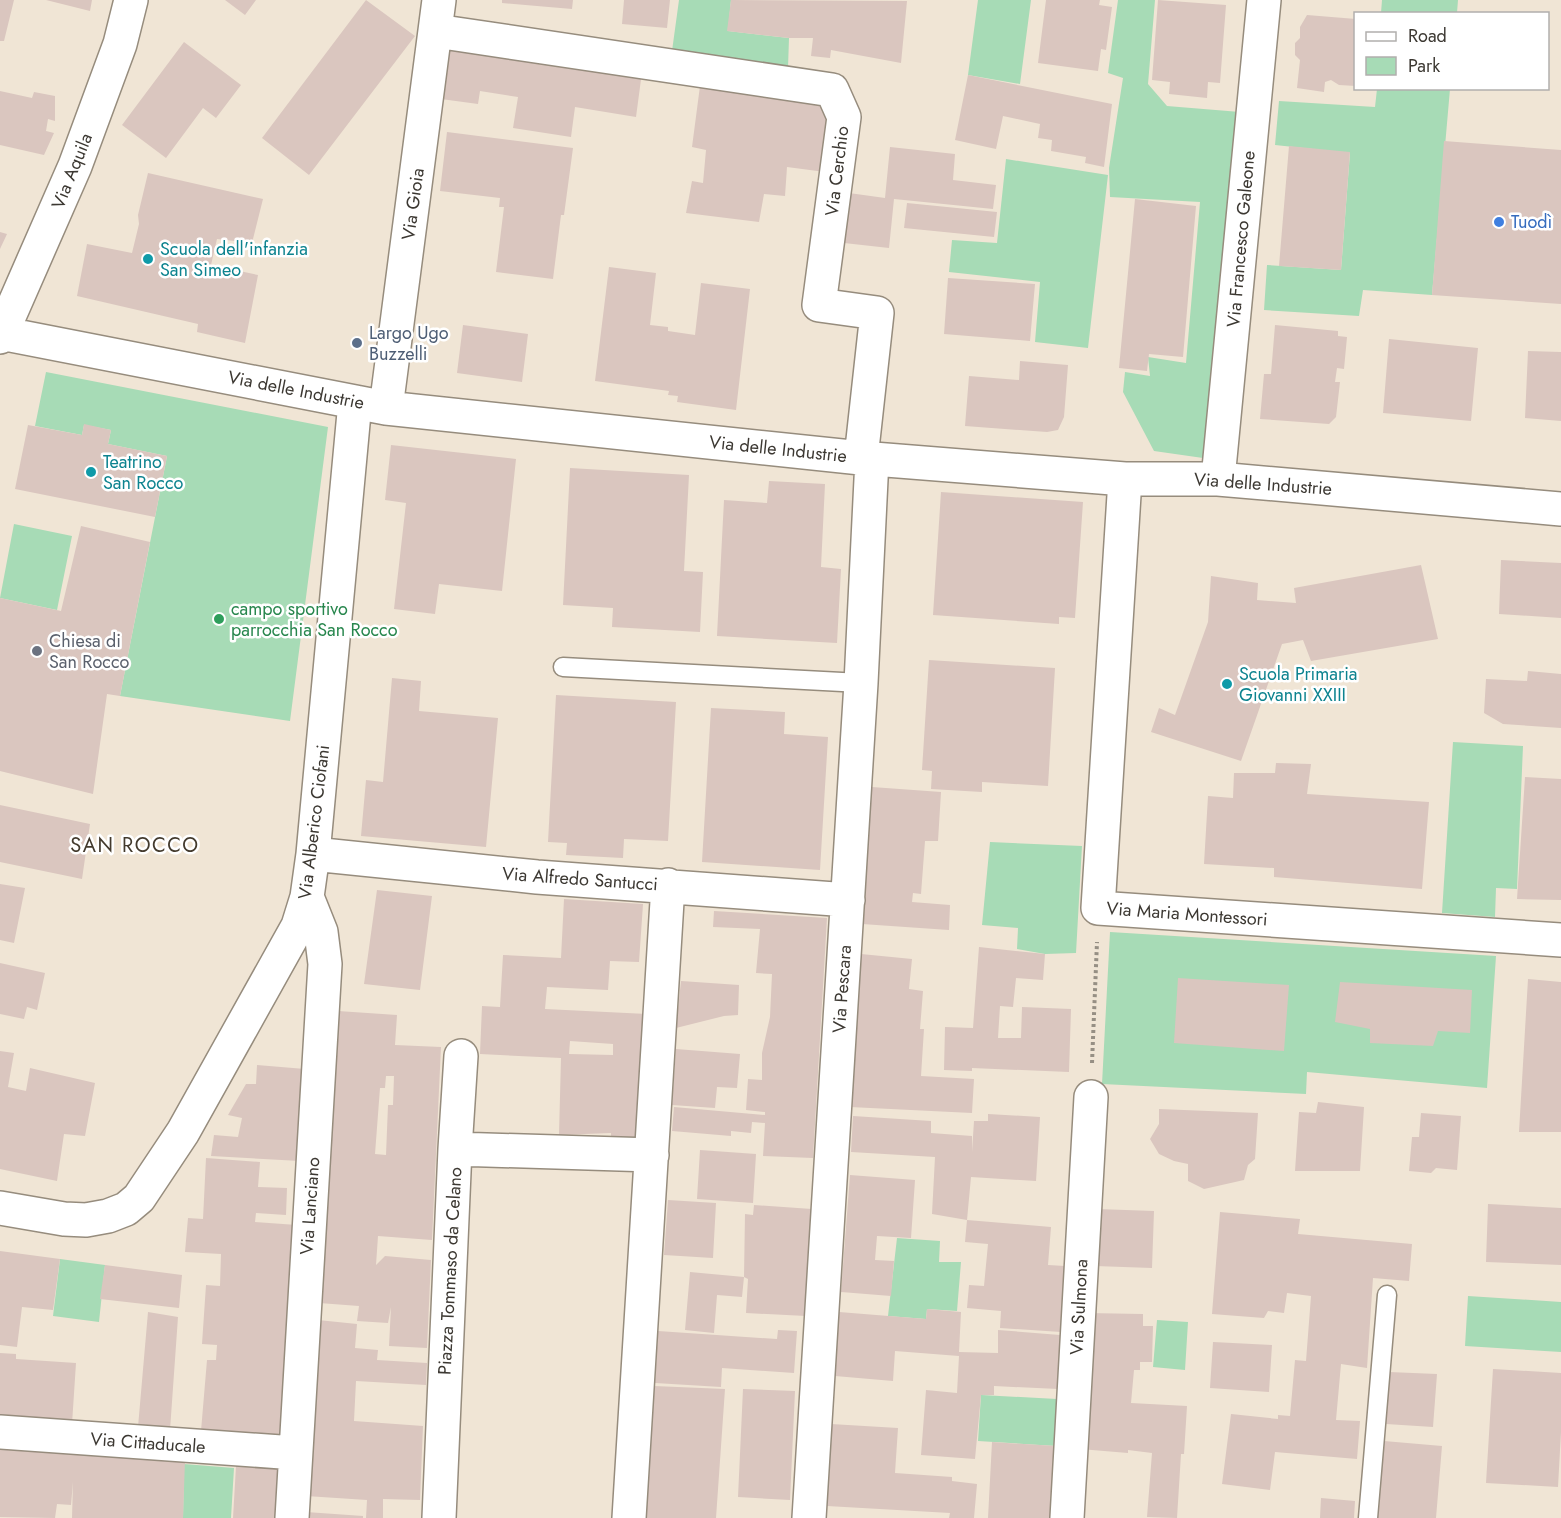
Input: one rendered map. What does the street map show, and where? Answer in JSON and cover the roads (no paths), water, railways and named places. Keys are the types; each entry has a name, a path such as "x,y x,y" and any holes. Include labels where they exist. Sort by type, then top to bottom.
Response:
{"street":[{"name":"Via Aquila","path":"1,334 75,166 120,44 131,0"},
{"name":"Via Francesco Galeone","path":"1218,479 1264,0"},
{"name":"Via Gioia","path":"371,405 438,15"},
{"name":"Via Cerchio","path":"438,15 832,90 844,117 819,305 877,313 866,459"},
{"name":"Via delle Industrie","path":"1,334 371,405 866,459 1125,478 1218,479 1561,508"},
{"name":"Via Alberico Ciofani","path":"0,1208 64,1219 86,1220 108,1216 126,1209 139,1198 183,1132 298,926 307,897 371,405"},
{"name":"Via Pescara","path":"809,1518 861,683 866,459"},
{"name":"Via Maria Montessori","path":"1125,478 1098,908 1561,940"},
{"name":"Via Alfredo Santucci","path":"313,854 537,877 848,900"},
{"path":"629,1518 668,885"},
{"name":"Via Lanciano","path":"292,1518 325,964 321,932 307,897"},
{"path":"455,1149 461,1056"},
{"name":"Via Sulmona","path":"1067,1518 1091,1097"},
{"name":"Piazza Tommaso da Celano","path":"439,1518 455,1149 652,1155"},
{"name":"Via Cittaducale","path":"0,1432 295,1454"}],"lane":[{"path":"563,667 861,683"},
{"path":"1368,1518 1387,1295"}],"place":[{"name":"Tuodì","path":"1499,222"},
{"name":"Scuola dell'infanzia San Simeo","path":"148,259"},
{"name":"Largo Ugo Buzzelli","path":"357,343"},
{"name":"Teatrino San Rocco","path":"91,472"},
{"name":"campo sportivo parrocchia San Rocco","path":"219,619"},
{"name":"Chiesa di San Rocco","path":"37,651"},
{"name":"Scuola Primaria Giovanni XXIII","path":"1227,684"}],"district":[{"name":"SAN ROCCO","path":"135,845"}]}
